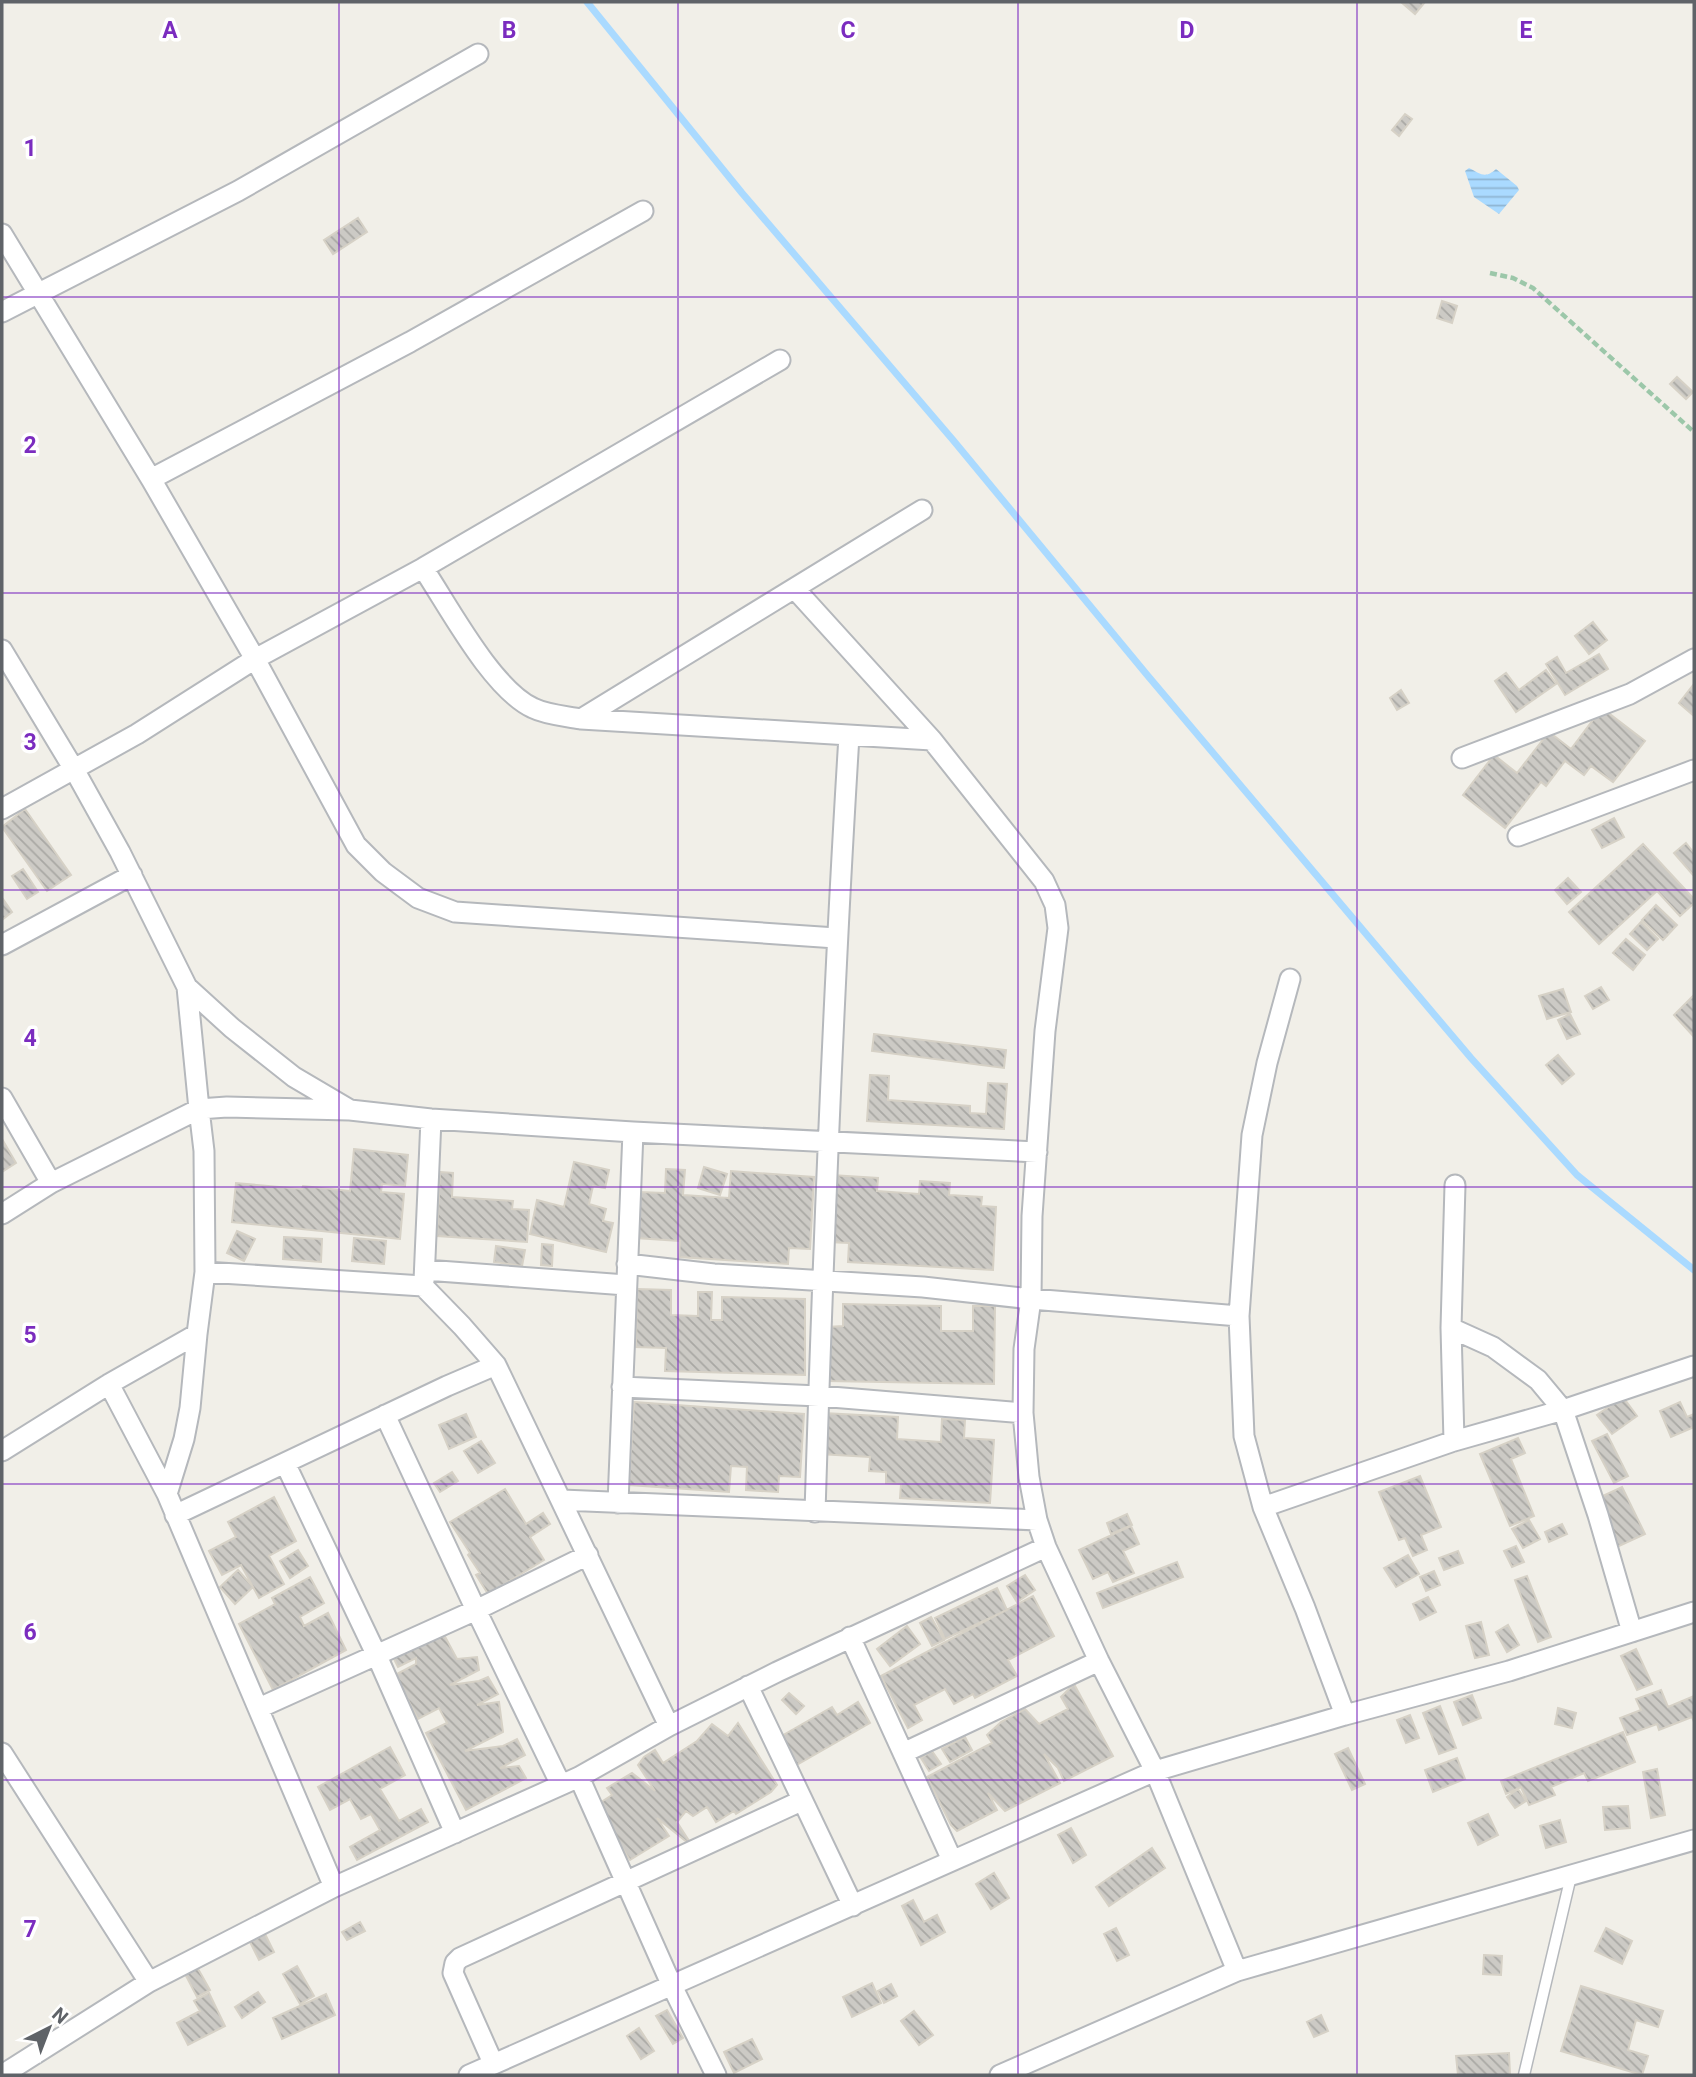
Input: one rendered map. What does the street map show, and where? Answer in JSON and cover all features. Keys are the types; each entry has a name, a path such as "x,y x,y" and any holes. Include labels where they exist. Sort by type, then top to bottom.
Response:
{"street":[{"path":"2,313 238,191 478,54"},
{"path":"151,479 410,342 643,211"},
{"path":"2,234 151,479 255,659 356,845 383,872 418,898 455,912 836,938"},
{"path":"2,809 75,771 206,692 255,659 423,568 779,360"},
{"path":"581,719 922,510"},
{"path":"423,568 508,692 534,709 581,719 932,740"},
{"path":"795,589 932,740 1030,862 1044,881 1055,905 1058,928 1045,1031 1032,1216 1031,1299 1024,1349 1023,1413 1029,1477 1037,1520 1046,1547 1099,1661 1155,1771 1237,1971"},
{"path":"2,650 8,676 75,771 132,876 187,988 204,1151 205,1272 190,1409 167,1494"},
{"path":"1462,758 1630,694 1694,659"},
{"path":"815,1512 836,938 849,736"},
{"path":"1518,836 1694,770"},
{"path":"2,945 132,876"},
{"path":"1290,979 1267,1063 1252,1135 1239,1316 1244,1436 1263,1507 1345,1715"},
{"path":"187,988 294,1077 350,1110"},
{"path":"2,1098 51,1183"},
{"path":"2,1213 51,1183 199,1109 227,1107 350,1110 431,1119 633,1132 1037,1152"},
{"path":"431,1119 424,1278 496,1365 669,1726"},
{"path":"618,1503 633,1132"},
{"path":"1454,1441 1451,1328 1455,1185"},
{"path":"627,1264 823,1282 923,1287 1239,1316"},
{"path":"205,1272 626,1285"},
{"path":"1451,1328 1493,1347 1538,1380 1563,1410 1598,1515 1632,1632"},
{"path":"2,1451 109,1384 197,1334"},
{"path":"175,1515 496,1365"},
{"path":"1263,1507 1454,1441 1563,1410 1694,1366"},
{"path":"109,1384 167,1494 334,1887"},
{"path":"622,1387 819,1396 1023,1413"},
{"path":"385,1415 476,1610 625,1881 716,2075"},
{"path":"285,1463 377,1656 455,1833"},
{"path":"562,1500 1037,1520"},
{"path":"2,2075 149,1982 334,1887 570,1781 748,1686 1046,1547"},
{"path":"259,1708 476,1610 588,1555"},
{"path":"469,2075 1155,1771 1345,1715 1509,1671 1694,1612"},
{"path":"850,1637 952,1860"},
{"path":"903,1753 1099,1661"},
{"path":"748,1686 853,1906"},
{"path":"2,1753 149,1982"},
{"path":"493,2063 453,1973 455,1963 460,1958 801,1801"},
{"path":"1000,2075 1237,1971 1694,1840"}],"lane":[{"path":"1524,2075 1571,1876"}],"path":[{"path":"1490,273 1513,278 1533,288 1694,432"}],"water":[{"path":"1469,168 1486,175 1496,169 1517,186 1519,190 1499,214 1474,197 1465,171"}],"building":[{"path":"1401,2 1425,2 1415,14"},
{"path":"1405,114 1412,119 1399,136 1392,130"},
{"path":"358,218 367,232 333,254 324,240"},
{"path":"1442,301 1457,306 1452,323 1437,318"},
{"path":"1677,377 1693,392 1686,399 1670,384"},
{"path":"1593,622 1607,640 1589,654 1575,636"},
{"path":"1599,654 1608,669 1565,695 1546,664 1557,657 1566,673"},
{"path":"1546,670 1556,684 1516,712 1495,681 1506,673 1519,690"},
{"path":"1694,684 1694,716 1679,703"},
{"path":"1401,690 1409,703 1397,710 1390,698"},
{"path":"1602,708 1645,741 1613,782 1591,766 1584,775 1565,761 1546,786 1541,782 1505,828 1463,795 1494,755 1517,773 1549,732 1571,749"},
{"path":"25,809 71,875 47,891 2,827"},
{"path":"1614,818 1624,837 1602,848 1592,830"},
{"path":"1686,843 1694,853 1694,876 1674,853"},
{"path":"1643,844 1694,899 1694,903 1680,916 1657,891 1599,944 1569,912"},
{"path":"23,869 38,892 27,899 12,876"},
{"path":"1568,878 1581,892 1567,904 1555,890"},
{"path":"2,900 12,912 2,920"},
{"path":"1656,905 1677,925 1663,940 1642,920"},
{"path":"1641,922 1658,939 1647,950 1630,934"},
{"path":"1626,939 1645,955 1633,970 1613,953"},
{"path":"1601,987 1609,1000 1593,1009 1585,996"},
{"path":"1563,989 1571,1012 1547,1019 1539,996"},
{"path":"1694,995 1694,1037 1674,1015"},
{"path":"1570,1014 1580,1034 1567,1039 1558,1020"},
{"path":"874,1034 1006,1050 1004,1068 872,1051"},
{"path":"1558,1055 1574,1074 1562,1084 1546,1065"},
{"path":"870,1075 889,1076 888,1100 970,1106 970,1113 986,1114 988,1083 1007,1084 1004,1129 867,1121"},
{"path":"2,1139 16,1163 2,1172"},
{"path":"354,1149 408,1155 405,1186 382,1184 381,1192 404,1194 400,1239 232,1222 236,1183 350,1191"},
{"path":"574,1162 609,1170 605,1188 593,1186 589,1204 606,1209 603,1221 613,1223 606,1252 530,1234 537,1200 564,1207"},
{"path":"704,1167 727,1174 720,1195 698,1188"},
{"path":"666,1169 685,1170 683,1195 729,1198 731,1171 814,1177 810,1249 789,1248 788,1264 679,1257 680,1241 636,1238 639,1192 665,1193"},
{"path":"440,1172 453,1173 452,1197 513,1201 512,1209 529,1210 527,1242 437,1236"},
{"path":"831,1175 878,1178 877,1191 919,1194 920,1181 950,1183 949,1195 982,1197 981,1206 996,1207 993,1270 848,1262 849,1243 828,1242"},
{"path":"237,1231 255,1239 244,1261 227,1253"},
{"path":"284,1237 322,1239 321,1262 283,1259"},
{"path":"354,1238 386,1241 384,1264 352,1261"},
{"path":"542,1244 553,1245 552,1266 541,1265"},
{"path":"496,1246 525,1250 522,1266 494,1262"},
{"path":"637,1289 671,1290 671,1315 698,1316 698,1292 712,1292 711,1320 722,1320 722,1297 805,1299 805,1375 665,1371 666,1348 636,1347"},
{"path":"843,1304 941,1306 941,1331 973,1331 973,1306 995,1306 994,1384 827,1381 828,1327 843,1326"},
{"path":"1623,1397 1637,1416 1612,1434 1597,1415"},
{"path":"634,1402 804,1414 800,1477 779,1476 778,1492 746,1490 747,1467 731,1466 729,1492 629,1485"},
{"path":"1680,1402 1687,1417 1694,1414 1694,1427 1671,1437 1660,1411"},
{"path":"823,1413 898,1417 897,1439 941,1442 942,1419 965,1420 964,1438 994,1440 990,1503 900,1498 901,1484 886,1483 886,1472 869,1471 870,1457 820,1454"},
{"path":"466,1414 476,1437 449,1449 439,1425"},
{"path":"1607,1434 1628,1476 1614,1483 1592,1441"},
{"path":"1518,1438 1525,1453 1511,1459 1534,1516 1510,1526 1480,1454"},
{"path":"481,1441 495,1463 478,1473 464,1451"},
{"path":"452,1472 458,1481 440,1492 434,1483"},
{"path":"1420,1476 1441,1527 1421,1535 1427,1550 1413,1556 1405,1538 1399,1540 1379,1492"},
{"path":"1622,1487 1645,1534 1617,1547 1594,1500"},
{"path":"505,1489 526,1524 543,1513 550,1524 530,1537 544,1560 488,1594 476,1575 480,1573 468,1555 470,1553 450,1522"},
{"path":"274,1497 296,1541 269,1556 284,1584 259,1598 241,1565 222,1575 209,1551 236,1537 228,1522"},
{"path":"1127,1514 1132,1525 1111,1534 1107,1523"},
{"path":"1529,1520 1540,1539 1523,1548 1512,1529"},
{"path":"1562,1524 1567,1534 1549,1542 1545,1532"},
{"path":"1131,1526 1139,1544 1123,1551 1134,1573 1113,1582 1108,1572 1093,1579 1079,1550"},
{"path":"1516,1546 1524,1562 1512,1567 1504,1551"},
{"path":"298,1550 308,1566 290,1578 280,1561"},
{"path":"1458,1551 1463,1563 1444,1570 1439,1558"},
{"path":"1408,1555 1419,1574 1396,1587 1384,1568"},
{"path":"1177,1562 1183,1577 1103,1608 1097,1593"},
{"path":"238,1570 253,1587 235,1604 220,1587"},
{"path":"1434,1571 1440,1585 1426,1591 1420,1577"},
{"path":"1025,1575 1035,1590 1017,1602 1007,1586"},
{"path":"1527,1576 1551,1637 1538,1642 1515,1580"},
{"path":"310,1577 324,1603 300,1617 304,1626 328,1613 346,1650 273,1690 239,1624 275,1604 272,1598"},
{"path":"997,1588 1007,1610 945,1639 935,1618"},
{"path":"1033,1596 1054,1636 1008,1660 1017,1676 975,1698 973,1694 954,1704 945,1689 914,1705 922,1720 908,1728 881,1676"},
{"path":"1428,1597 1436,1612 1420,1620 1413,1604"},
{"path":"931,1617 944,1640 932,1646 920,1623"},
{"path":"1481,1622 1489,1655 1475,1658 1466,1626"},
{"path":"1508,1625 1519,1645 1507,1652 1496,1632"},
{"path":"907,1626 920,1644 890,1666 877,1649"},
{"path":"442,1631 457,1659 477,1657 479,1670 450,1685 488,1677 498,1694 477,1705 499,1702 503,1732 465,1751 503,1746 517,1739 525,1755 500,1768 519,1766 526,1778 466,1810 426,1733 447,1723 439,1708 418,1719 395,1675 416,1664 416,1658 398,1667 393,1657"},
{"path":"1636,1649 1652,1684 1637,1690 1621,1656"},
{"path":"1074,1684 1113,1756 1064,1781 1058,1768 1044,1754 1060,1783 1005,1811 988,1793 997,1810 957,1831 951,1825 927,1777 992,1743 987,1735 1001,1722 1025,1709 1039,1724 1068,1709 1061,1697"},
{"path":"1661,1690 1668,1707 1694,1696 1694,1722 1692,1717 1659,1730 1657,1724 1627,1735 1620,1718 1641,1710 1636,1699"},
{"path":"789,1693 804,1706 796,1714 782,1700"},
{"path":"1472,1695 1481,1718 1463,1725 1454,1702"},
{"path":"858,1702 870,1723 795,1766 778,1738 832,1707 837,1715"},
{"path":"1440,1706 1456,1748 1439,1754 1423,1713"},
{"path":"1558,1708 1576,1713 1572,1728 1555,1724"},
{"path":"1410,1715 1419,1738 1406,1743 1397,1720"},
{"path":"738,1723 777,1785 771,1792 736,1814 734,1811 716,1822 707,1807 693,1816 686,1811 677,1822 693,1847 657,1818 669,1836 630,1860 595,1806 612,1795 607,1788 632,1773 655,1791 638,1765 644,1757 655,1750 663,1763 697,1741 712,1724 728,1736"},
{"path":"1623,1732 1635,1762 1588,1781 1584,1773 1551,1787 1555,1795 1529,1805 1521,1787 1506,1794 1501,1781"},
{"path":"965,1737 972,1750 950,1762 942,1749"},
{"path":"390,1747 405,1775 380,1789 399,1821 421,1809 428,1822 357,1860 350,1847 380,1830 371,1814 361,1819 350,1799 330,1810 318,1787"},
{"path":"1348,1748 1365,1784 1352,1790 1335,1754"},
{"path":"932,1751 941,1764 929,1771 921,1758"},
{"path":"1457,1758 1465,1779 1433,1792 1425,1770"},
{"path":"1657,1769 1665,1815 1651,1818 1643,1772"},
{"path":"1518,1789 1526,1801 1515,1808 1507,1797"},
{"path":"1628,1806 1630,1828 1605,1830 1603,1807"},
{"path":"1488,1814 1498,1835 1478,1845 1468,1823"},
{"path":"1560,1820 1566,1842 1546,1848 1540,1826"},
{"path":"1071,1828 1086,1855 1073,1863 1058,1835"},
{"path":"1152,1848 1165,1868 1109,1906 1096,1887"},
{"path":"994,1873 1009,1898 991,1909 976,1884"},
{"path":"913,1900 924,1922 937,1915 945,1932 921,1945 902,1906"},
{"path":"360,1922 365,1931 347,1940 342,1932"},
{"path":"1116,1928 1129,1955 1117,1961 1104,1934"},
{"path":"1606,1928 1632,1941 1622,1964 1595,1951"},
{"path":"265,1934 274,1952 259,1960 250,1942"},
{"path":"1484,1955 1502,1956 1501,1975 1483,1974"},
{"path":"297,1966 314,1996 300,2004 283,1974"},
{"path":"197,1967 210,1990 197,1997 185,1974"},
{"path":"872,1983 881,2003 852,2017 843,1997"},
{"path":"891,1984 897,1996 884,2003 878,1991"},
{"path":"1581,1986 1663,2011 1658,2027 1636,2020 1628,2050 1648,2056 1642,2075 1561,2051"},
{"path":"258,1992 265,2002 242,2018 235,2007"},
{"path":"209,1993 225,2026 188,2045 177,2023 200,2011 194,2001"},
{"path":"326,1994 335,2015 282,2039 273,2018"},
{"path":"667,2010 683,2038 673,2044 656,2016"},
{"path":"914,2011 933,2035 919,2045 901,2021"},
{"path":"1321,2015 1328,2031 1314,2037 1307,2022"},
{"path":"639,2028 654,2051 641,2059 627,2036"},
{"path":"752,2039 762,2059 734,2073 724,2052"},
{"path":"1509,2053 1510,2075 1458,2075 1456,2056"}],"waterway":[{"path":"587,2 742,193 953,440 1148,676 1471,1058 1577,1175 1694,1270"}]}
